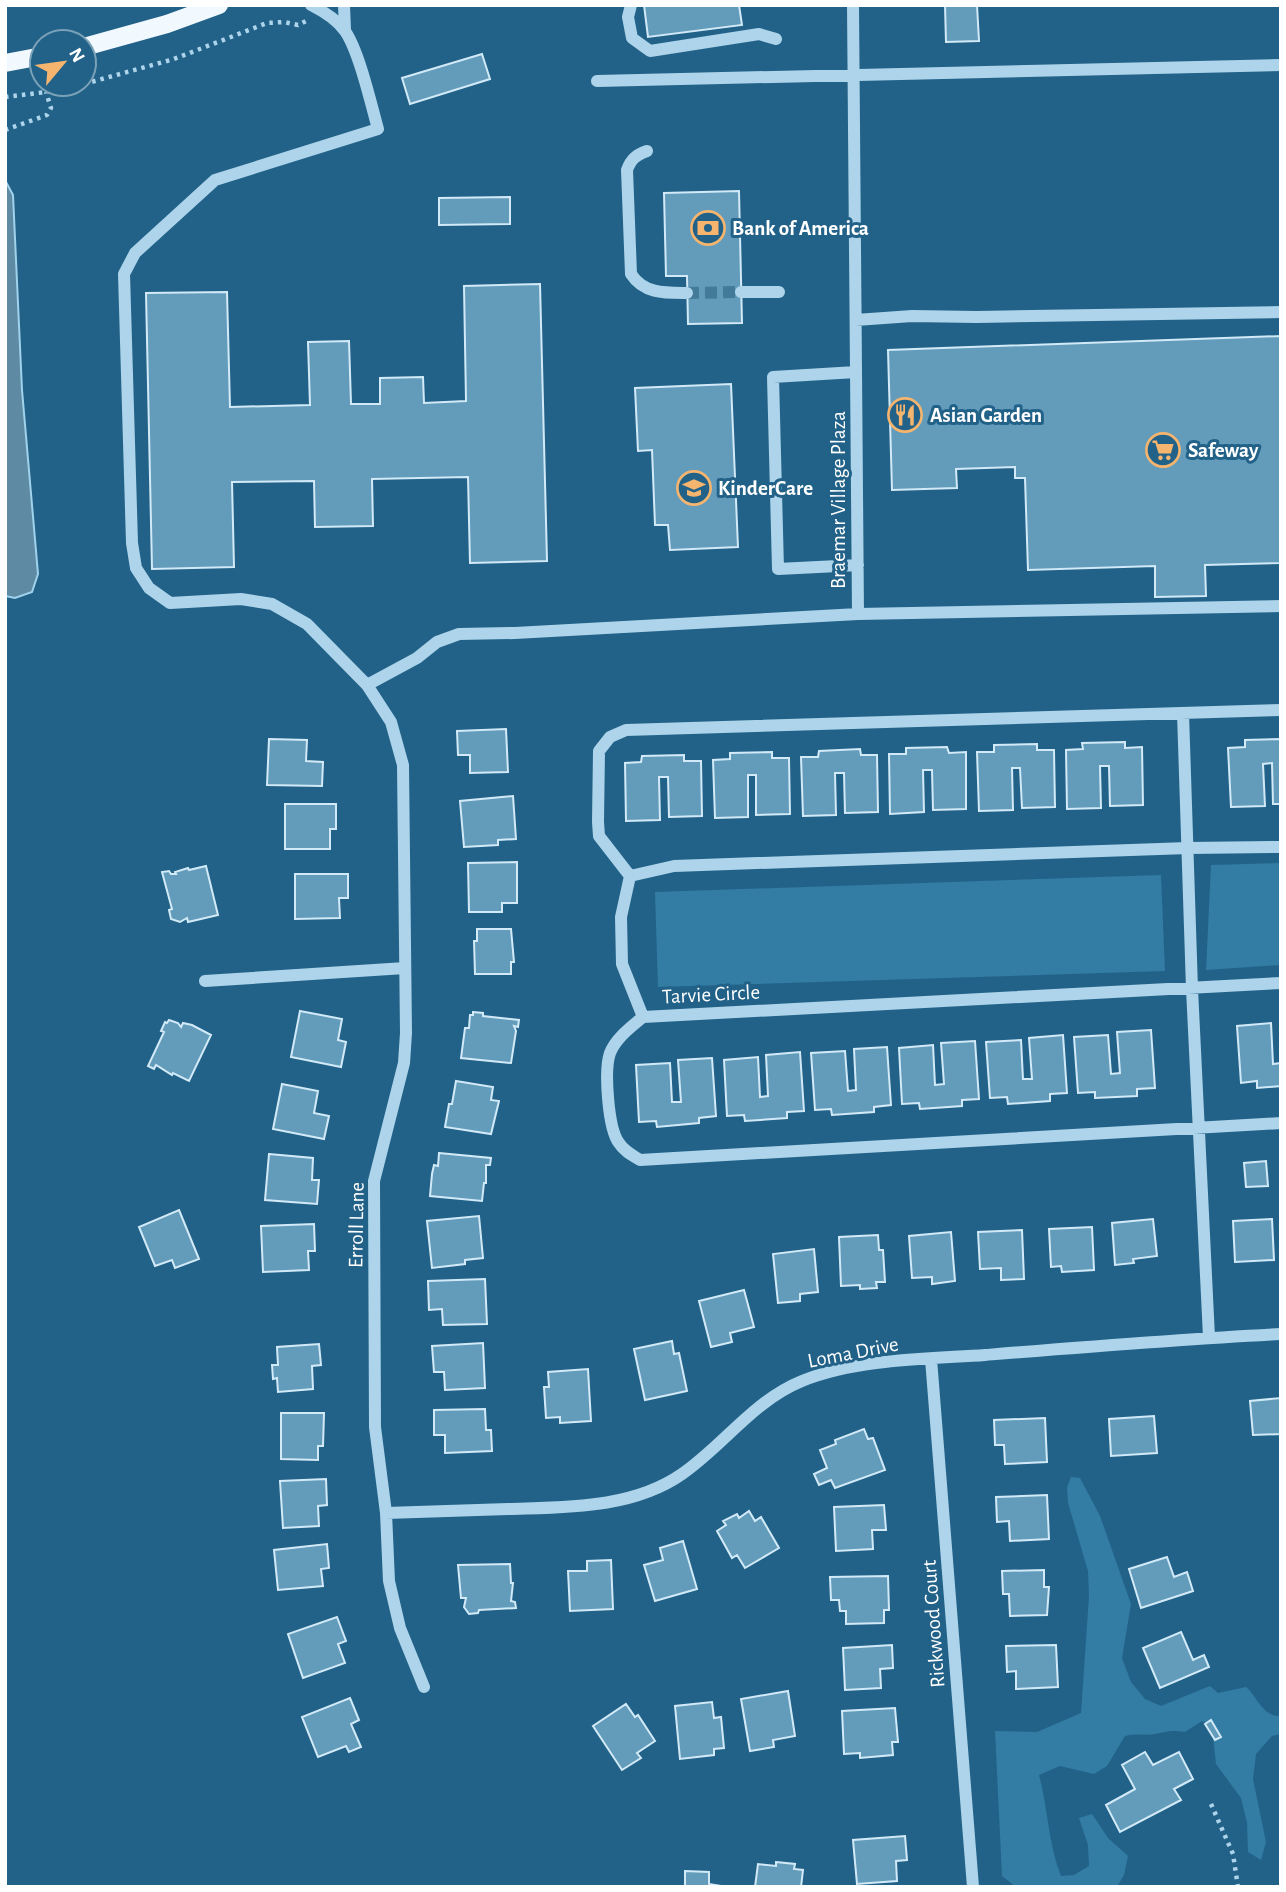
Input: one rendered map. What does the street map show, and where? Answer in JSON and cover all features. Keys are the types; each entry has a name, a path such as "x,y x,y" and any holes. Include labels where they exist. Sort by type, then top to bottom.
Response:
{"main road":[{"path":"98,43 167,24 219,5"},
{"path":"5,63 28,59"}],"street":[{"path":"311,5 345,31"},
{"path":"344,5 345,31"},
{"path":"631,5 628,17 632,38 650,51 759,34 776,39"},
{"name":"Braemar Village Plaza","path":"853,5 858,614 1281,606"},
{"name":"Erroll Lane","path":"345,31 353,47 379,129 215,180 135,253 124,274 132,543 136,568 149,588 170,603 241,599 272,604 307,624 367,685 391,722 403,765 404,1063 374,1181 375,1427 386,1514 389,1581 400,1628 424,1686"},
{"path":"597,81 1281,65"},
{"path":"647,151 638,154 627,170 631,274 636,282 646,289 662,293 687,293"},
{"path":"741,292 779,292"},
{"path":"856,320 912,316 1281,312"},
{"path":"856,372 773,377 778,569 858,565"},
{"path":"367,685 417,658 437,642 459,634 858,614"},
{"path":"1281,710 626,730 610,737 599,751 598,822 599,836 630,876 674,866 1281,847"},
{"path":"1183,713 1192,989 1209,1337"},
{"name":"Tarvie Circle","path":"630,876 621,917 622,964 643,1017 1281,983"},
{"path":"205,981 405,968"},
{"path":"643,1017 621,1036 610,1052 607,1068 611,1130 618,1143 640,1160 1281,1122"},
{"name":"Loma Drive","path":"386,1514 589,1506 645,1492 680,1475 771,1398 803,1381 845,1369 931,1359 1209,1337 1281,1334"},
{"name":"Rickwood Court","path":"931,1359 973,1887"}],"path":[{"path":"98,80 174,60 267,23 284,22 298,26 324,13"},
{"path":"5,97 28,94"},
{"path":"5,130 47,115 51,107 48,98"},
{"path":"1211,1804 1233,1854 1238,1887"}],"shaded area":[{"path":"5,180 13,195 22,390 38,574 32,592 15,598 5,596"},
{"path":"1281,863 1281,965 1206,970 1211,865"},
{"path":"1161,875 1165,971 658,987 655,892"},
{"path":"1071,1477 1080,1478 1100,1516 1131,1604 1122,1658 1131,1682 1145,1699 1161,1706 1210,1686 1218,1693 1246,1687 1265,1710 1281,1716 1281,1734 1272,1736 1256,1754 1253,1779 1266,1842 1261,1860 1248,1852 1247,1823 1241,1798 1216,1764 1212,1727 1202,1721 1185,1732 1125,1736 1107,1766 1094,1774 1060,1766 1039,1775 1053,1851 1061,1876 1074,1875 1089,1866 1088,1845 1079,1818 1092,1814 1108,1838 1128,1856 1124,1875 1118,1885 1016,1887 1002,1876 995,1731 1037,1732 1081,1713 1089,1596 1088,1571 1068,1503 1067,1487"}],"building":[{"path":"644,5 739,5 742,25 648,37"},
{"path":"945,5 977,5 979,41 946,42"},
{"path":"482,54 490,79 410,104 402,78"},
{"path":"739,191 742,323 688,324 687,276 666,276 664,193"},
{"path":"510,197 510,224 439,225 439,198"},
{"path":"540,284 547,561 470,563 468,477 372,479 373,526 315,527 314,481 232,482 234,567 152,569 146,293 227,292 230,407 310,405 308,342 349,341 351,404 380,404 380,378 423,377 424,403 466,401 464,286"},
{"path":"1281,336 1281,563 1205,565 1206,596 1155,597 1155,566 1028,570 1025,478 1015,478 1015,467 956,469 957,488 892,490 888,350"},
{"name":"KinderCare","path":"731,384 738,547 670,550 668,525 655,525 652,450 638,451 635,388"},
{"path":"506,729 508,772 470,773 470,755 458,755 457,731"},
{"path":"269,739 307,740 306,761 323,762 322,786 267,785"},
{"path":"1281,739 1281,804 1273,804 1272,763 1263,764 1265,806 1231,807 1228,748 1245,747 1245,740"},
{"path":"1125,742 1125,748 1142,747 1143,805 1110,806 1109,766 1100,766 1101,808 1067,809 1066,750 1083,749 1082,743"},
{"path":"1037,744 1037,750 1054,750 1055,807 1022,808 1020,768 1012,768 1013,810 979,811 977,752 994,752 994,745"},
{"path":"947,747 949,753 966,752 966,809 933,810 932,770 923,770 924,812 890,814 889,754 906,754 906,748"},
{"path":"860,749 861,755 877,755 878,812 845,813 844,773 835,773 836,815 803,816 801,757 818,757 819,751"},
{"path":"772,752 772,758 789,758 790,814 756,815 756,775 748,775 748,817 715,818 713,760 730,759 730,753"},
{"path":"684,755 684,761 701,761 702,816 669,817 668,777 659,777 660,820 626,821 625,763 641,762 642,756"},
{"path":"513,796 516,839 498,840 498,845 464,847 460,801"},
{"path":"285,804 336,804 336,829 330,829 330,849 285,849"},
{"path":"517,862 517,903 502,903 502,912 469,912 468,863"},
{"path":"206,866 218,915 188,922 187,918 180,922 171,919 169,910 172,909 162,872 176,874 175,872 188,868"},
{"path":"295,874 348,874 348,898 339,898 340,918 295,919"},
{"path":"477,929 511,929 514,962 511,962 511,974 475,974 474,941 477,941"},
{"path":"300,1011 342,1019 338,1040 346,1042 341,1067 291,1057"},
{"path":"473,1012 483,1013 483,1016 519,1020 518,1027 514,1026 516,1031 511,1063 461,1058 465,1028 469,1028 470,1015 473,1015"},
{"path":"169,1020 181,1027 183,1023 192,1025 211,1035 189,1081 156,1065 154,1069 148,1066 164,1032 161,1031 165,1022"},
{"path":"1271,1023 1273,1064 1281,1063 1281,1086 1257,1088 1257,1081 1241,1083 1237,1026"},
{"path":"1151,1030 1155,1088 1137,1089 1137,1096 1095,1098 1095,1092 1078,1093 1074,1037 1108,1035 1111,1074 1120,1073 1117,1032"},
{"path":"1063,1035 1067,1093 1050,1094 1050,1101 1008,1104 1007,1097 990,1098 986,1042 1021,1040 1023,1079 1032,1079 1029,1038"},
{"path":"975,1041 979,1099 962,1100 962,1106 920,1109 919,1103 902,1104 899,1048 933,1045 935,1085 944,1084 941,1043"},
{"path":"887,1047 891,1105 874,1107 874,1112 832,1115 831,1109 815,1110 811,1053 845,1051 848,1091 856,1090 854,1049"},
{"path":"800,1052 804,1111 787,1112 787,1118 745,1121 744,1115 727,1116 724,1060 758,1057 760,1097 768,1096 766,1055"},
{"path":"712,1058 716,1116 699,1118 699,1123 657,1127 656,1121 639,1122 636,1065 670,1063 672,1102 681,1102 678,1060"},
{"path":"456,1081 493,1087 491,1100 499,1101 491,1134 445,1127"},
{"path":"282,1084 318,1091 314,1113 329,1116 324,1139 273,1129"},
{"path":"439,1153 491,1158 490,1165 486,1165 482,1201 430,1196 432,1174 434,1165 438,1166"},
{"path":"269,1154 313,1158 312,1180 319,1180 317,1204 265,1200"},
{"path":"1266,1161 1268,1186 1246,1187 1244,1163"},
{"path":"179,1210 199,1259 175,1268 172,1260 155,1266 139,1227"},
{"path":"479,1216 483,1258 465,1260 465,1264 432,1268 427,1221"},
{"path":"1153,1219 1157,1256 1115,1265 1112,1223"},
{"path":"1272,1219 1274,1260 1235,1262 1233,1221"},
{"path":"314,1224 315,1251 308,1251 309,1270 263,1272 261,1226"},
{"path":"1092,1227 1094,1270 1062,1272 1061,1266 1051,1267 1049,1229"},
{"path":"1022,1230 1024,1279 1001,1280 1001,1268 980,1269 978,1232"},
{"path":"951,1232 955,1281 932,1284 932,1277 912,1278 909,1236"},
{"path":"878,1235 879,1250 883,1250 885,1282 876,1282 877,1288 841,1286 839,1237"},
{"path":"814,1249 818,1292 800,1294 800,1301 778,1303 773,1254"},
{"path":"485,1279 487,1324 443,1325 442,1309 429,1310 428,1281"},
{"path":"744,1290 754,1327 730,1333 732,1342 711,1347 699,1301"},
{"path":"672,1341 674,1354 679,1353 687,1391 645,1400 634,1349"},
{"path":"483,1343 485,1388 445,1390 444,1372 434,1372 432,1346"},
{"path":"319,1344 321,1365 312,1366 313,1389 278,1392 272,1365 278,1365 277,1347"},
{"path":"588,1369 591,1421 560,1423 560,1417 546,1418 544,1387 549,1387 548,1372"},
{"path":"1281,1398 1281,1434 1253,1435 1250,1401"},
{"path":"485,1409 486,1430 491,1430 492,1451 445,1453 445,1435 434,1435 434,1410"},
{"path":"281,1413 324,1413 323,1446 318,1446 318,1460 281,1459"},
{"path":"1154,1416 1157,1453 1111,1456 1109,1419"},
{"path":"1045,1418 1047,1462 1005,1464 1004,1445 995,1445 994,1420"},
{"path":"864,1429 868,1439 873,1438 885,1470 835,1488 831,1480 819,1485 814,1474 827,1468 820,1450 836,1444 835,1440"},
{"path":"326,1479 327,1505 318,1506 319,1526 283,1528 280,1481"},
{"path":"1047,1495 1049,1539 1010,1541 1009,1521 997,1522 996,1497"},
{"path":"884,1505 886,1530 872,1530 873,1549 836,1551 834,1507"},
{"path":"749,1511 755,1521 761,1517 779,1548 745,1568 737,1555 732,1558 717,1531 726,1525 723,1521 737,1514 739,1518"},
{"path":"683,1541 697,1589 655,1601 644,1565 663,1560 660,1548"},
{"path":"327,1544 329,1568 321,1569 323,1586 278,1590 274,1550"},
{"path":"1167,1557 1174,1577 1187,1572 1193,1591 1141,1608 1129,1569"},
{"path":"611,1560 613,1609 570,1611 568,1571 587,1571 587,1561"},
{"path":"510,1564 513,1583 511,1601 515,1602 516,1608 479,1610 478,1613 469,1614 464,1607 466,1598 461,1598 458,1565"},
{"path":"1044,1570 1044,1587 1049,1587 1047,1615 1010,1616 1009,1594 1003,1594 1002,1571"},
{"path":"888,1576 889,1610 884,1610 884,1623 846,1624 846,1611 840,1611 839,1600 831,1600 830,1577"},
{"path":"337,1617 346,1641 338,1644 345,1663 303,1678 288,1634"},
{"path":"1181,1632 1193,1660 1204,1655 1209,1667 1160,1688 1143,1648"},
{"path":"892,1645 893,1668 880,1669 881,1688 845,1690 843,1648"},
{"path":"1056,1645 1058,1687 1016,1689 1016,1671 1007,1672 1006,1646"},
{"path":"788,1691 795,1736 773,1740 774,1747 750,1751 741,1699"},
{"path":"350,1698 359,1720 351,1724 361,1747 349,1752 346,1746 318,1757 302,1717"},
{"path":"712,1702 714,1718 721,1717 724,1748 714,1749 714,1755 680,1759 675,1706"},
{"path":"626,1704 635,1717 638,1715 655,1741 637,1753 641,1758 622,1770 593,1726"},
{"path":"895,1708 898,1742 892,1742 893,1755 860,1758 860,1753 844,1754 842,1711"},
{"path":"1211,1720 1221,1737 1215,1740 1205,1724"},
{"path":"1145,1752 1153,1765 1179,1752 1193,1779 1174,1789 1181,1800 1120,1832 1106,1805 1135,1789 1122,1765"},
{"path":"905,1836 907,1860 896,1861 897,1881 857,1884 853,1840"},
{"path":"776,1862 795,1864 794,1869 803,1870 801,1887 755,1887 758,1864 776,1866"},
{"path":"685,1871 709,1872 709,1884 727,1887 685,1887"}],"tunnel":[{"path":"687,293 741,292"}],"place":[{"name":"Bank of America","path":"708,228"},
{"name":"Asian Garden","path":"905,415"},
{"name":"Safeway","path":"1163,450"},
{"name":"KinderCare","path":"694,488"}]}
